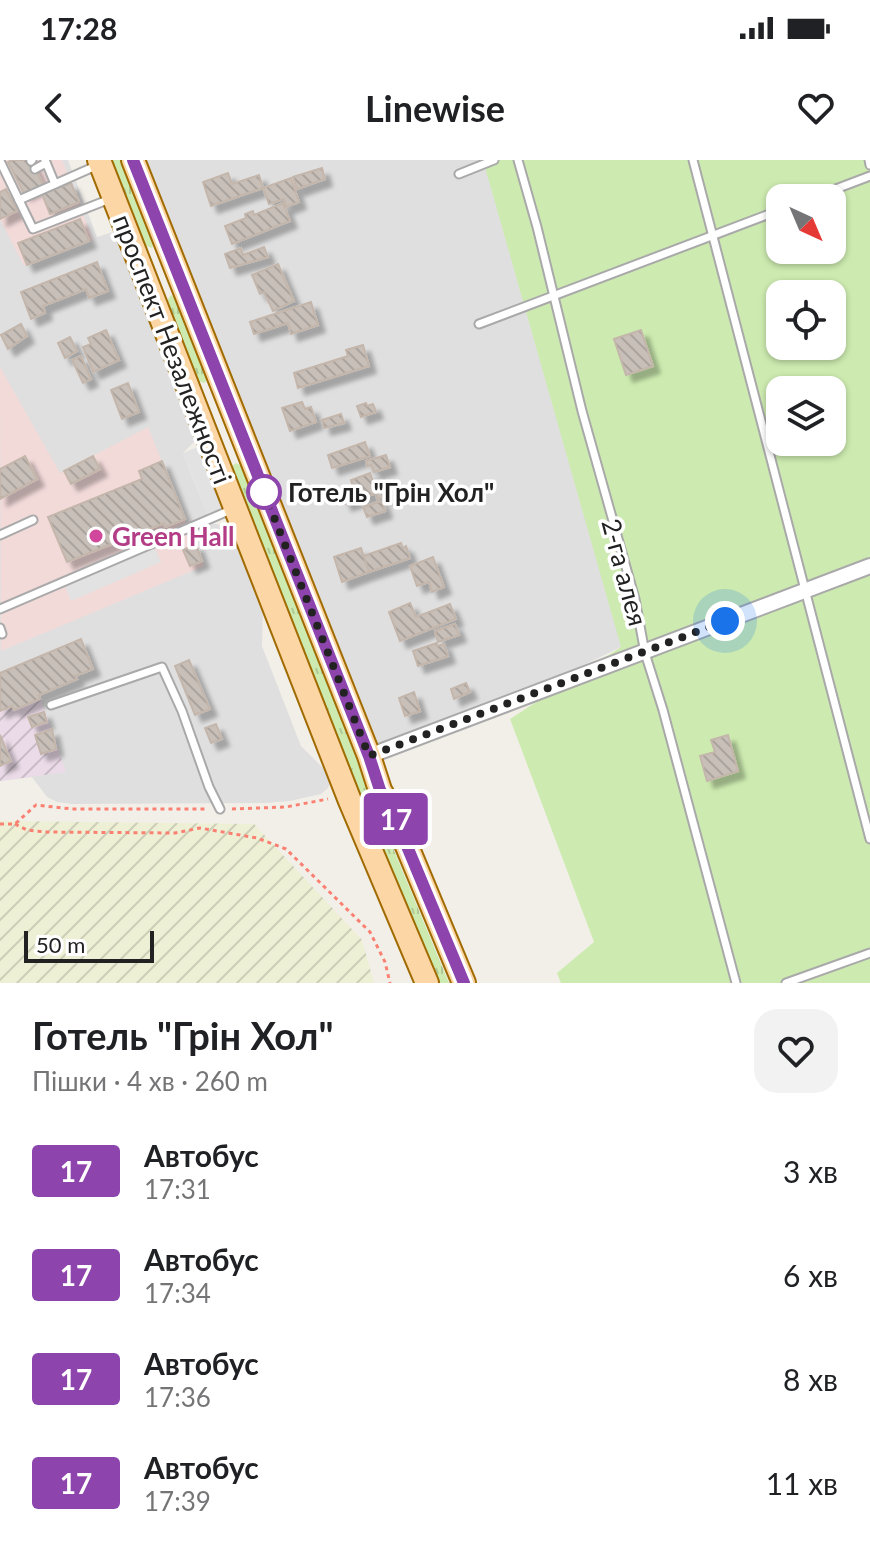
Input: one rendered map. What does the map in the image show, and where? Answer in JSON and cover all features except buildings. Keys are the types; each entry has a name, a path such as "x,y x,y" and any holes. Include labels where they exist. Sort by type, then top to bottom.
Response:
{"main road":[{"name":"проспект Незалежності","path":"133,160 380,790 394,815 464,983"},
{"name":"проспект Незалежності","path":"100,162 347,792 427,983"},
{"path":"145,278 174,266"},
{"path":"205,429 234,418"},
{"path":"363,827 394,815"}],"street":[{"path":"369,756 870,566"}],"lane":[{"path":"459,174 494,160"},
{"name":"2-га алея","path":"518,160 582,411 635,599 645,653 736,983"},
{"path":"693,160 870,839"},
{"path":"0,161 11,176 33,229 114,197"},
{"path":"33,163 45,162 55,184"},
{"path":"19,200 100,162"},
{"path":"846,185 870,176"},
{"path":"479,324 766,215"},
{"path":"0,609 235,508"},
{"path":"0,535 33,520"},
{"path":"51,705 162,667 220,809"},
{"path":"786,983 870,953"}],"path":[{"path":"15,824 36,805 113,810 286,807 347,792"},
{"path":"0,824 15,824 27,830 45,832 175,833 200,828 257,838 286,849 370,932 385,962 390,983"}],"shaded area":[{"path":"0,160 68,160 97,237 116,231 195,432 194,442 183,453 193,479 211,523 225,526 235,536 263,607 262,646 301,746 329,774 331,780 328,788 321,794 265,803 73,804 47,797 32,777 0,781"},
{"path":"0,160 62,160 93,240 24,266 0,219"},
{"path":"144,160 513,160 621,647 509,701 374,746"},
{"name":"Green Hall","path":"0,367 60,473 148,427 204,566 1,651"},
{"path":"200,446 224,507 207,514 183,453"},
{"path":"155,548 161,562 71,601 65,586"},
{"path":"81,639 77,679 39,695 66,772 0,781 0,673"}],"green space":[{"path":"110,160 122,160 154,242 152,248 144,245"},
{"path":"483,160 870,160 870,983 561,983 557,973 594,942 510,719 621,647"},
{"path":"171,295 176,298 207,377 205,383 197,381 166,302"},
{"path":"236,463 241,466 370,793 365,801 360,797 232,470"},
{"path":"0,821 254,824 362,940 374,983 0,983"},
{"path":"381,832 388,836 449,983 438,983 376,841"}],"bus line":[{"name":"17","path":"133,160 380,790 394,815 464,983"}],"place":[{"name":"Готель \"Грін Хол\"","path":"264,492"},
{"name":"Green Hall","path":"96,536"}],"route":[{"path":"264,492 369,756 725,621"}]}
